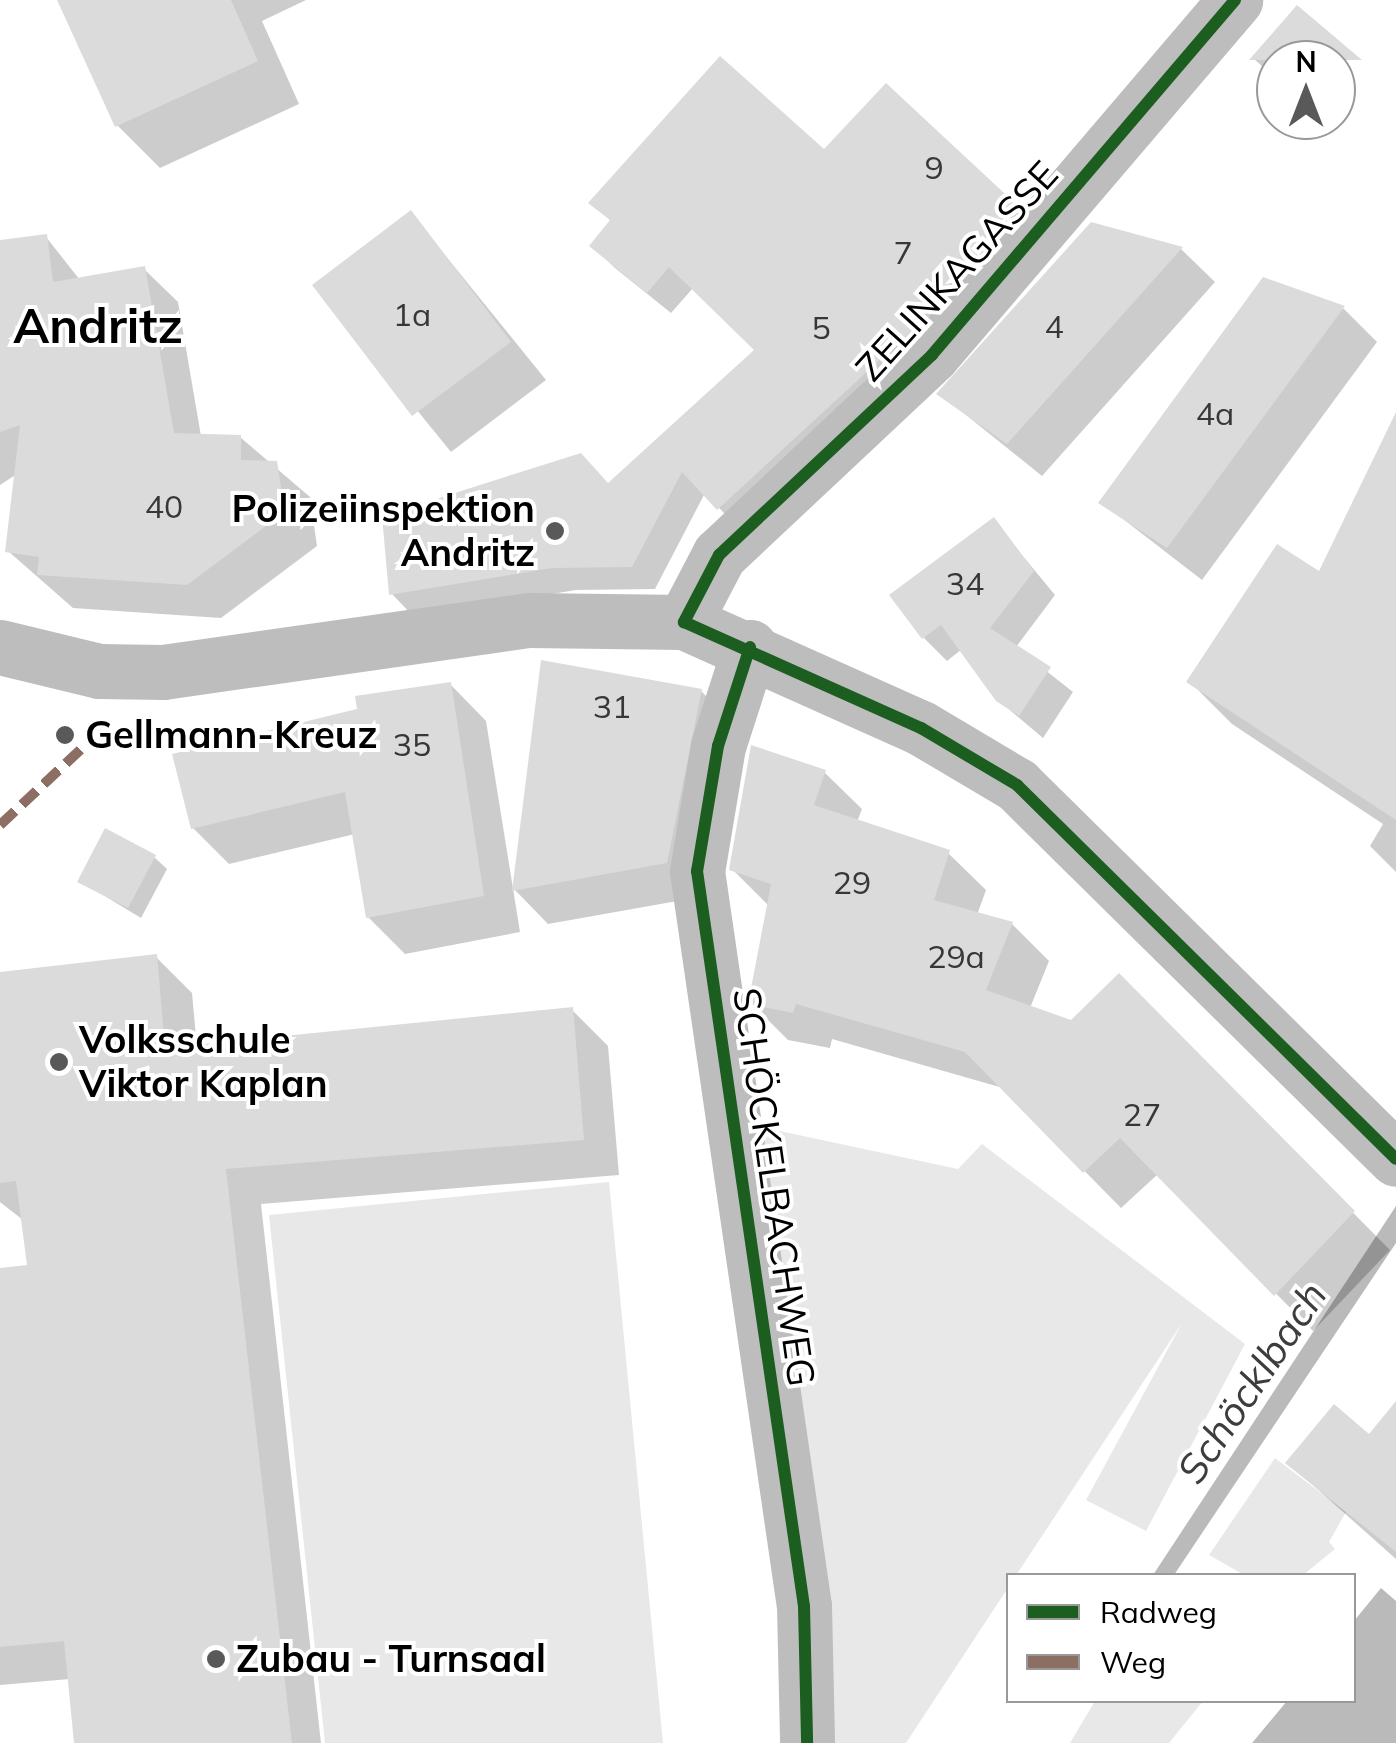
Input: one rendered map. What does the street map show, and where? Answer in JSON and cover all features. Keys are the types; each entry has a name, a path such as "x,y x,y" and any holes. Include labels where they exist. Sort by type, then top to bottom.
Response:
{"street":[{"name":"ZELINKAGASSE","path":"684,622 719,555 932,355 1235,0"},
{"path":"0,647 99,670 162,672 544,619 684,622 750,647 1017,785 1396,1159"},
{"name":"SCHÖCKELBACHWEG","path":"750,647 718,746 697,872 804,1606 807,1743"}],"shaded area":[{"path":"756,1126 958,1169 982,1144 1245,1344 1146,1531 1086,1500 1182,1323 1018,1573 1006,1573 1006,1591 906,1743 829,1743 816,1511"},
{"path":"609,1182 663,1743 325,1743 269,1215"},
{"name":"Schöcklbach","path":"1396,1206 1396,1243 1175,1573 1154,1573"},
{"path":"1275,1458 1346,1512 1329,1542 1335,1549 1305,1573 1240,1573 1209,1555"},
{"path":"1381,1588 1396,1601 1396,1743 1252,1743 1285,1703 1356,1703 1356,1619"},
{"path":"1094,1703 1201,1703 1169,1743 1070,1743"}],"building":[{"path":"57,0 231,0 258,61 115,127"},
{"path":"1297,5 1338,40 1266,40"},
{"path":"720,56 824,149 886,83 1018,206 909,333 717,510 682,472 632,567 552,568 389,595 382,516 581,453 608,483 754,350 669,267 647,293 589,246 610,220 588,203"},
{"path":"411,210 511,342 412,416 312,285"},
{"path":"1091,222 1183,247 1007,444 936,394"},
{"path":"47,234 53,282 145,266 174,433 241,435 241,460 277,461 285,512 187,585 37,575 39,557 5,552 20,425 0,432 0,240"},
{"path":"1263,277 1345,306 1167,548 1098,503"},
{"path":"1396,412 1396,820 1186,682 1277,544 1319,571"},
{"path":"994,517 1034,571 990,628 1051,667 1019,716 996,701 941,625 922,639 889,595"},
{"path":"541,660 702,689 667,863 512,891"},
{"path":"451,682 484,896 366,918 345,792 191,829 172,754 357,709 355,696"},
{"path":"751,745 826,770 814,805 950,850 934,900 1013,922 986,990 1071,1020 1119,973 1355,1211 1274,1296 1120,1138 1083,1173 965,1052 796,1004 793,1013 748,1004 771,884 729,870"},
{"path":"105,828 156,855 128,908 77,882"},
{"path":"157,954 165,1048 573,1007 584,1140 226,1169 292,1743 74,1743 64,1641 0,1647 0,1268 27,1265 16,1181 0,1183 0,972"},
{"path":"1396,1401 1396,1552 1285,1463 1334,1404 1369,1434"}],"marked path":[{"path":"0,825 107,725"}],"cycle path":[{"path":"1235,0 932,355 719,555 684,622 921,728 1017,785 1396,1159"},
{"path":"750,647 718,746 697,871 804,1606 807,1743"}],"place":[{"name":"Polizeiinspektion Andritz","path":"555,531"},
{"name":"Gellmann-Kreuz","path":"65,735"},
{"name":"Volksschule Viktor Kaplan","path":"59,1062"},
{"name":"Zubau - Turnsaal","path":"216,1659"}],"district":[{"name":"Andritz","path":"98,326"}]}
